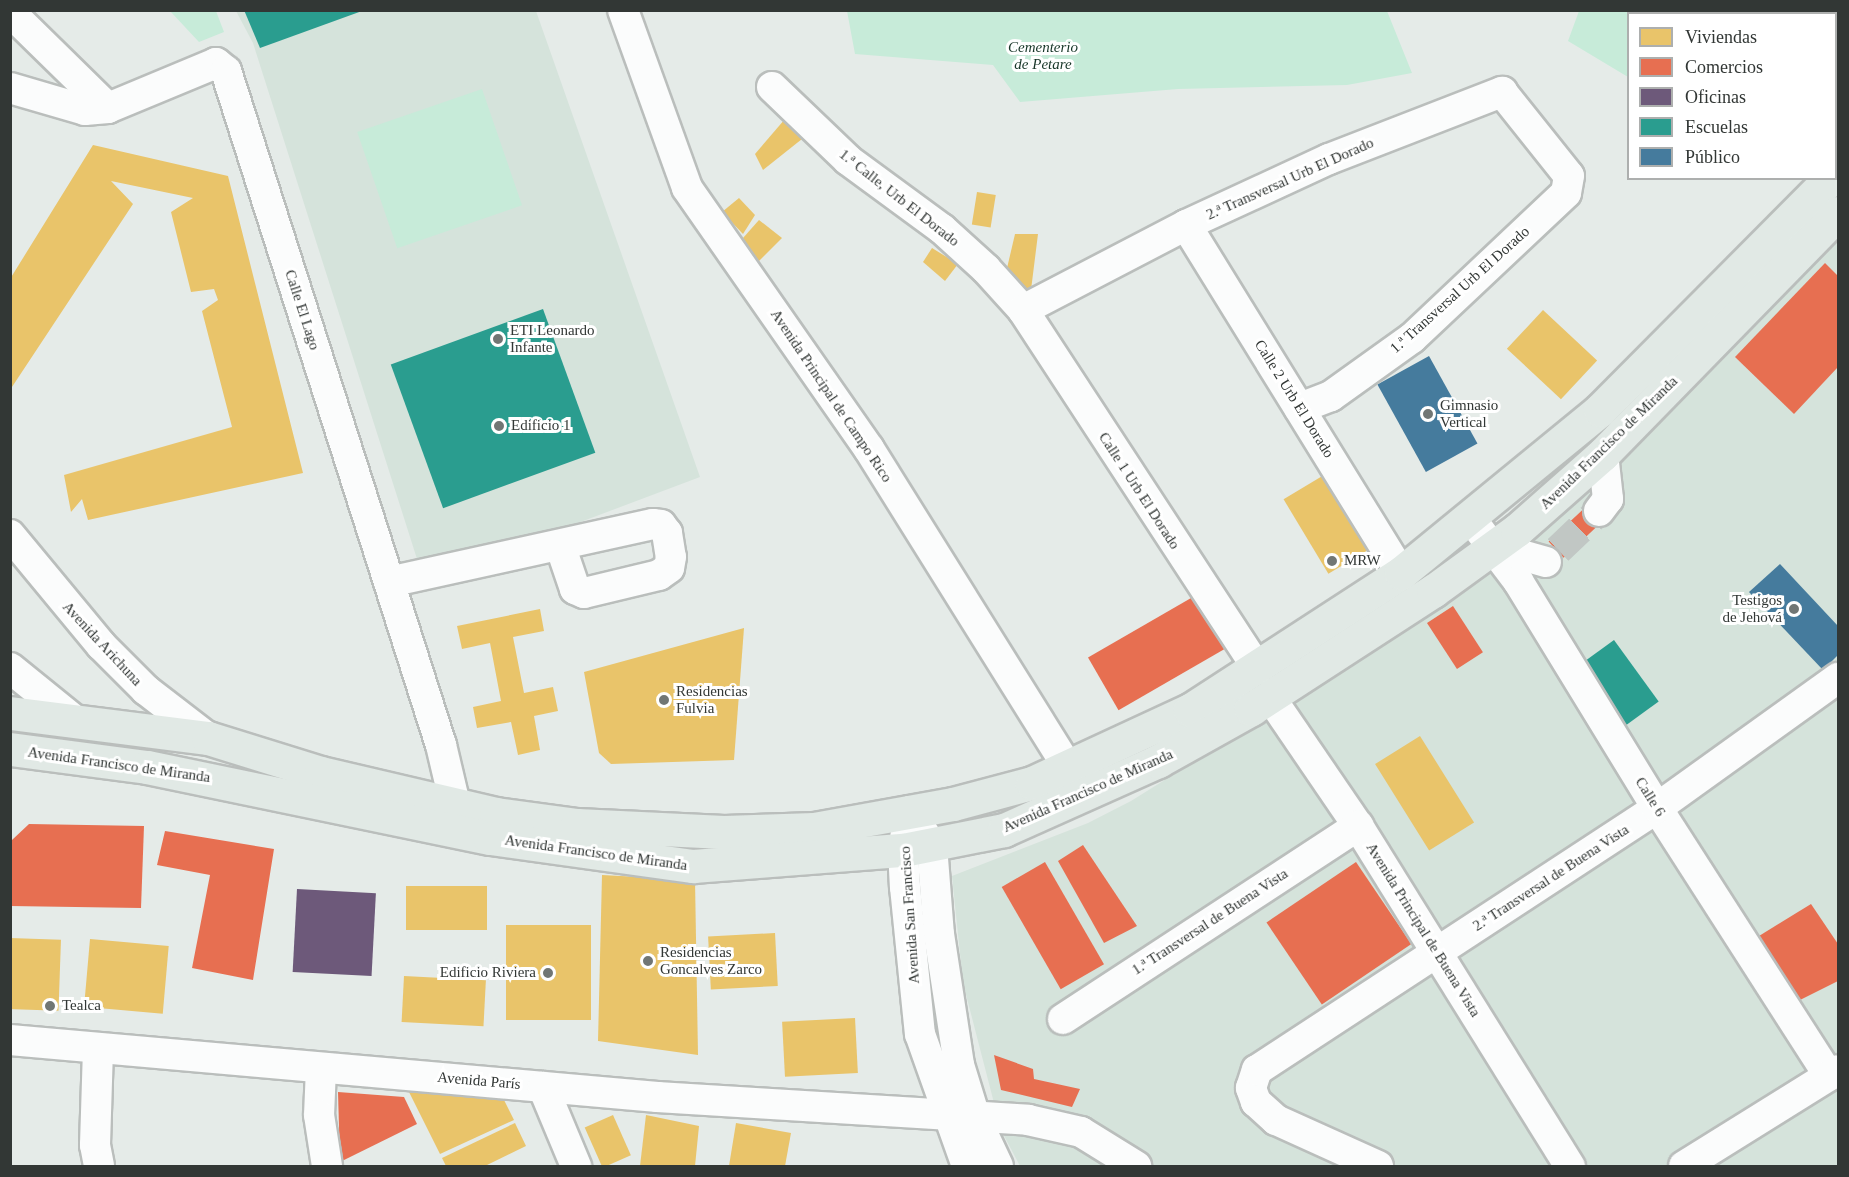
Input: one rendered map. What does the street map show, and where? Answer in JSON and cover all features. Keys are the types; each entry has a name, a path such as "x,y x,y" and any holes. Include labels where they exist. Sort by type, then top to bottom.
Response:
{"main road":[{"name":"Avenida Francisco de Miranda","path":"10,749 147,766 490,838 636,860 693,866 744,865 918,848 1004,830 1158,761 1264,683 1471,519 1600,410 1828,180"},
{"name":"Avenida Francisco de Miranda","path":"10,712 208,738 321,773 454,804 577,825 724,832 814,829 953,804 1032,783 1190,710 1264,683 1433,591 1493,547 1603,454 1839,213"}],"street":[{"name":"Avenida Principal de Campo Rico","path":"623,10 687,188 869,449 1068,768"},
{"path":"10,12 108,108"},
{"name":"Calle El Lago","path":"108,108 216,63 226,71 441,746 454,804"},
{"name":"1.ª Calle, Urb El Dorado","path":"772,87 848,160 951,237 1023,310"},
{"path":"10,88 85,110 108,108"},
{"name":"2.ª Transversal Urb El Dorado","path":"1023,310 1186,225 1329,159 1502,92 1569,176 1566,193 1556,203"},
{"name":"1.ª Transversal Urb El Dorado","path":"1299,408 1330,396 1412,338 1556,203"},
{"name":"Calle 2 Urb El Dorado","path":"1186,225 1401,573"},
{"name":"Calle 1 Urb El Dorado","path":"1023,310 1264,683"},
{"path":"1599,511 1608,499 1603,454"},
{"name":"Calle 6","path":"1471,519 1518,581 1657,808 1834,1073"},
{"name":"Avenida Arichuna","path":"10,535 101,645 146,690 208,738"},
{"path":"389,582 560,545"},
{"path":"1493,547 1552,556 1518,581"},
{"path":"10,668 73,719"},
{"name":"2.ª Transversal de Buena Vista","path":"1378,1167 1276,1120 1256,1102 1251,1088 1257,1070 1657,808 1839,678"},
{"name":"Avenida Principal de Buena Vista","path":"1264,683 1358,826 1570,1167"},
{"name":"Avenida San Francisco","path":"910,811 918,848 920,1034 961,1116 998,1167"},
{"name":"1.ª Transversal de Buena Vista","path":"1063,1018 1358,826"},
{"name":"Avenida París","path":"10,1040 543,1087 1028,1120 1081,1132 1136,1167"},
{"path":"98,1049 95,1145 99,1167"},
{"path":"321,1068 319,1115 327,1167"},
{"path":"1684,1167 1834,1073"},
{"path":"543,1087 576,1167"},
{"name":"Avenida San Francisco","path":"961,1116 967,1167"}],"shaded area":[{"name":"ETI Leonardo Infante","path":"236,11 536,11 700,477 424,581 253,43"},
{"path":"1838,225 1838,1166 1020,1166 1001,1130 963,983 952,876 1088,823 1131,801 1317,685"}],"green space":[{"path":"170,11 216,11 224,32 199,42"},
{"name":"Cementerio de Petare","path":"847,11 1387,11 1412,73 1347,85 1178,89 1020,102 993,65 855,54"},
{"path":"1579,11 1838,11 1838,103 1837,104 1837,12 1627,12 1627,76 1568,41"},
{"path":"482,89 522,205 397,248 357,132"}],"building: Viviendas":[{"path":"785,119 802,139 763,170 755,154"},
{"path":"93,145 228,176 303,473 88,520 82,499 71,512 64,475 232,427 202,311 218,300 214,289 191,292 171,212 193,198 111,181 133,204 10,390 10,279"},
{"path":"977,192 996,195 991,228 972,225"},
{"path":"739,198 755,215 743,234 722,212"},
{"path":"759,220 782,238 758,262 743,238"},
{"path":"1015,234 1038,234 1031,290 1004,281"},
{"path":"932,248 958,264 945,281 923,262"},
{"path":"1543,310 1597,360 1561,399 1507,349"},
{"path":"1329,472 1374,547 1328,574 1284,499"},
{"path":"540,609 544,631 513,637 524,693 553,687 558,711 534,716 540,750 518,755 511,722 477,728 473,707 501,701 490,643 462,649 457,626"},
{"name":"Residencias Fulvia","path":"744,628 734,760 611,764 599,753 584,672"},
{"path":"1420,736 1474,823 1429,851 1375,764"},
{"name":"Residencias Goncalves Zarco","path":"602,875 695,880 698,1055 598,1041"},
{"path":"406,886 487,886 487,930 406,930"},
{"name":"Edificio Riviera","path":"506,925 591,925 591,1020 506,1020"},
{"path":"775,933 778,986 711,989 708,937"},
{"path":"10,938 61,940 58,1011 10,1009"},
{"path":"90,939 169,946 163,1014 84,1007"},
{"path":"404,976 486,980 483,1026 402,1022"},
{"path":"855,1018 858,1073 785,1077 782,1022"},
{"path":"409,1092 504,1100 514,1120 440,1154"},
{"path":"613,1115 631,1155 602,1166 585,1128"},
{"path":"646,1115 699,1126 695,1166 640,1166"},
{"path":"515,1123 526,1146 485,1166 446,1166 442,1158"},
{"path":"736,1123 791,1133 785,1166 729,1166"}],"building: Comercios":[{"path":"1825,263 1838,276 1838,367 1794,414 1735,357"},
{"path":"1591,502 1606,518 1564,558 1549,542"},
{"path":"1198,594 1228,647 1119,710 1088,658"},
{"path":"1453,606 1483,652 1457,669 1427,623"},
{"path":"29,824 144,826 141,908 10,906 12,840"},
{"path":"165,831 274,849 253,980 192,968 210,875 157,865"},
{"path":"1083,845 1137,926 1104,943 1058,861"},
{"path":"1045,862 1104,964 1061,989 1002,887"},
{"path":"1356,862 1411,944 1322,1004 1266,922"},
{"path":"1811,904 1838,944 1838,981 1796,1002 1759,936"},
{"path":"994,1055 1033,1069 1034,1079 1080,1089 1072,1107 1001,1090"},
{"path":"338,1092 404,1097 417,1124 340,1162"}],"building: Oficinas":[{"path":"297,889 376,893 372,976 293,972"}],"building: Escuelas":[{"path":"244,10 362,10 362,11 260,48"},
{"name":"Edificio 1","path":"543,309 595,453 443,508 391,364"},
{"path":"1614,640 1659,701 1626,725 1582,664"}],"building: Público":[{"name":"Gimnasio Vertical","path":"1429,356 1477,443 1426,472 1377,385"},
{"name":"Testigos de Jehová","path":"1780,564 1838,626 1838,655 1823,670 1749,592"}],"tunnel":[{"path":"1558,550 1599,511"}],"place":[{"name":"ETI Leonardo Infante","path":"498,339"},
{"name":"Gimnasio Vertical","path":"1428,414"},
{"name":"Edificio 1","path":"499,426"},
{"name":"MRW","path":"1332,561"},
{"name":"Testigos de Jehová","path":"1794,609"},
{"name":"Residencias Fulvia","path":"664,700"},
{"name":"Residencias Goncalves Zarco","path":"648,961"},
{"name":"Edificio Riviera","path":"548,973"},
{"name":"Tealca","path":"50,1006"}]}
